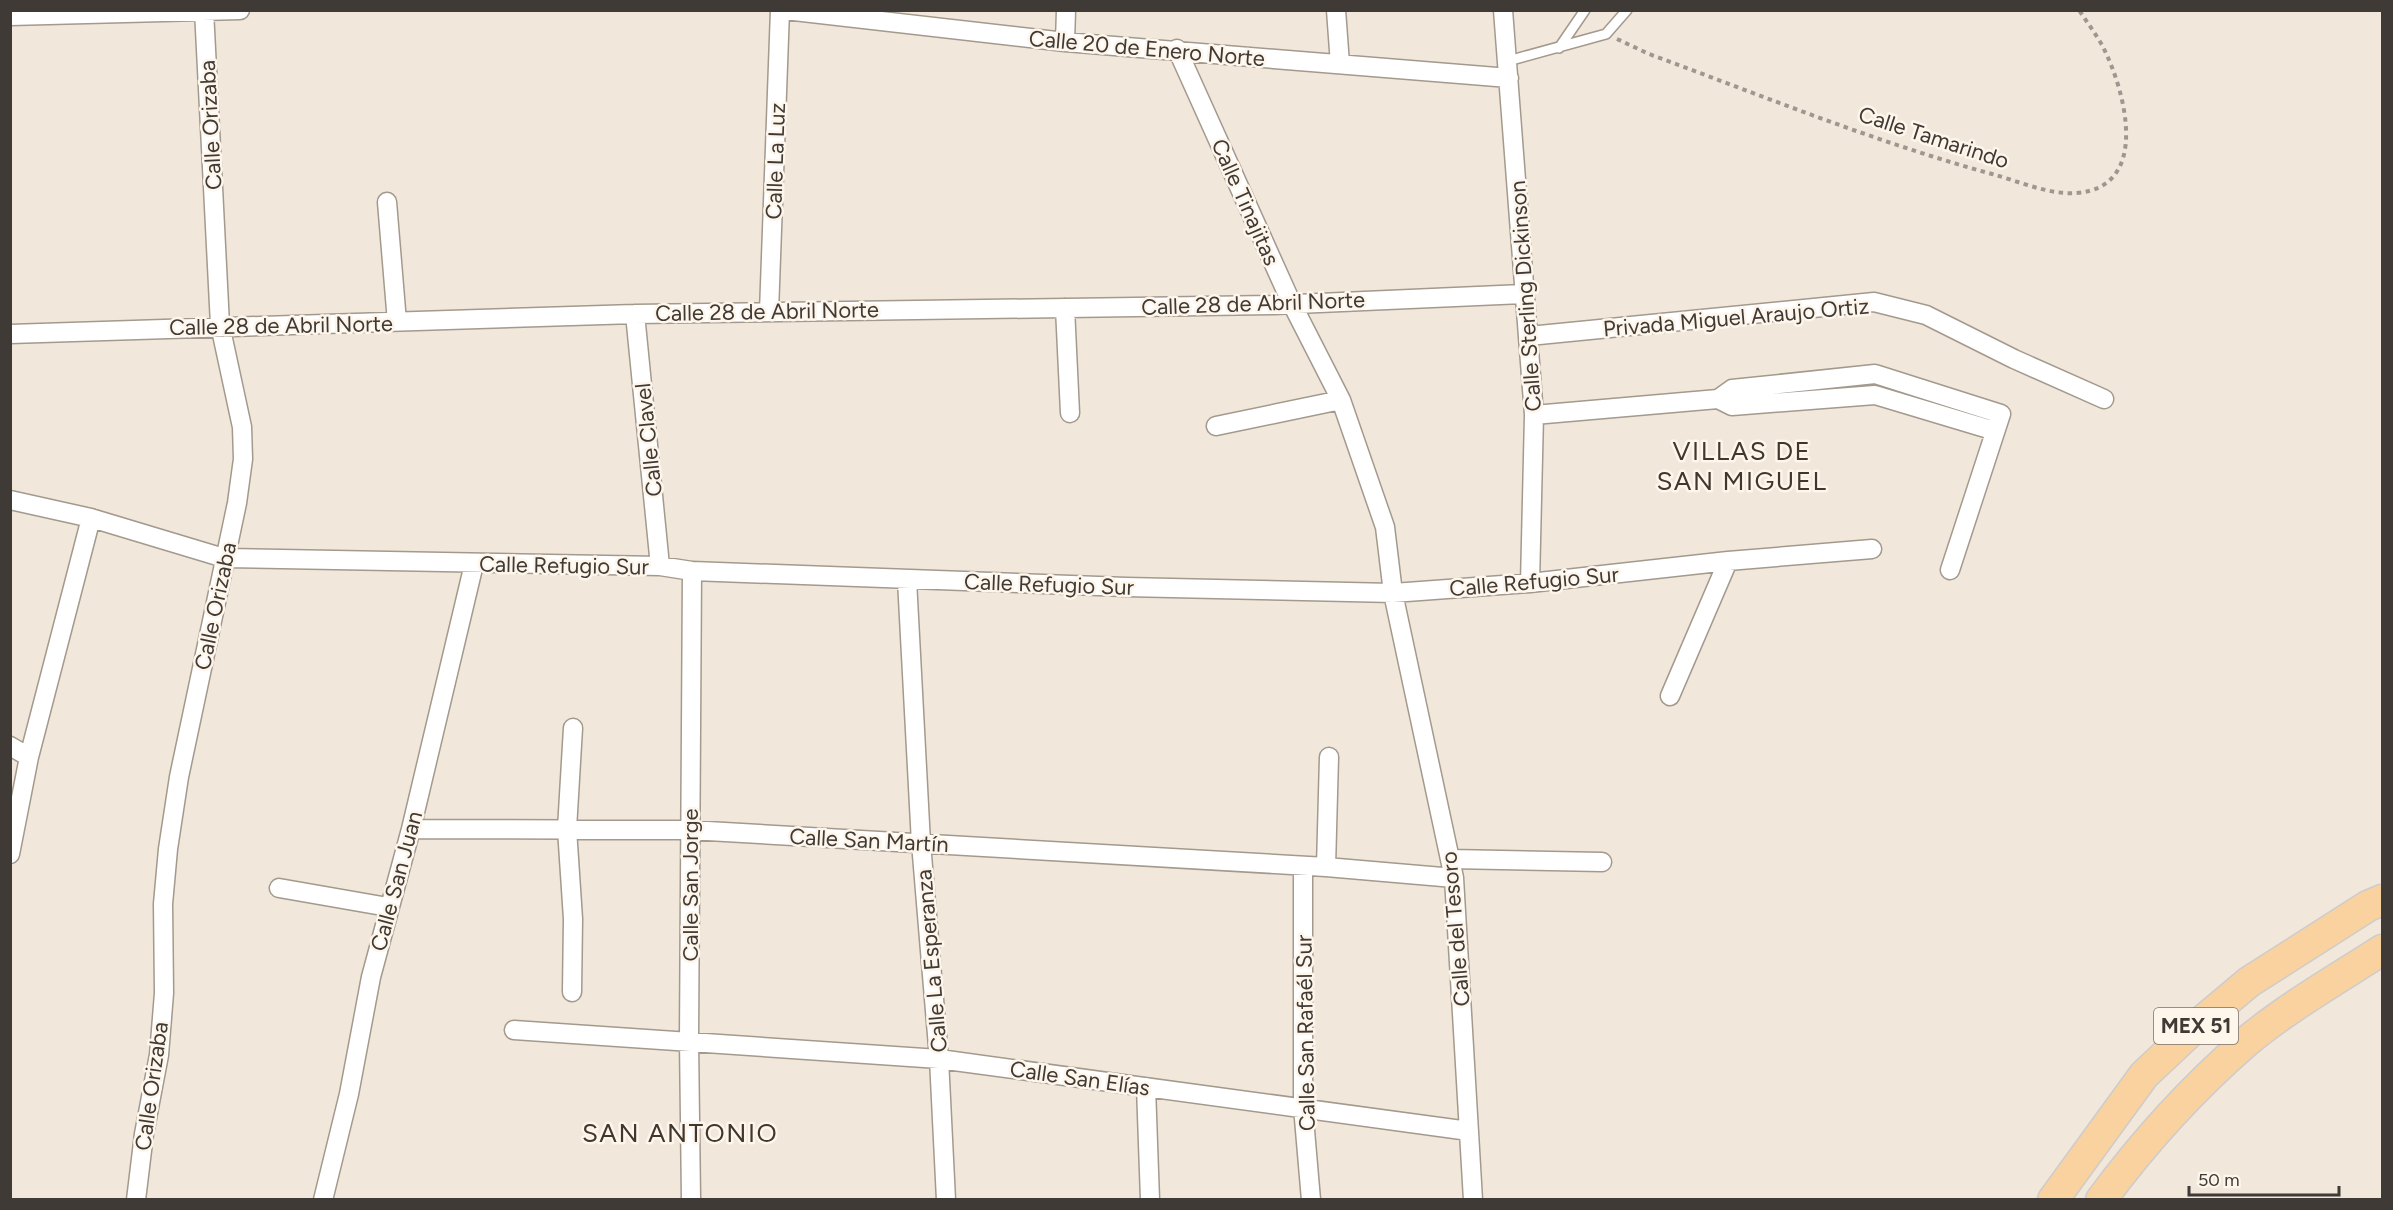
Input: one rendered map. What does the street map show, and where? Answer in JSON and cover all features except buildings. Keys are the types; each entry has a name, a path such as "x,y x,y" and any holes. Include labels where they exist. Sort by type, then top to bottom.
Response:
{"main road":[{"name":"MEX 51","path":"2054,1200 2144,1075 2193,1029 2249,982 2368,906 2382,900"},
{"name":"MEX 51","path":"2101,1200 2126,1167 2170,1118 2247,1042 2318,991 2382,950"}],"street":[{"path":"10,16 240,10"},
{"path":"1065,42 1066,10"},
{"path":"1336,10 1340,64"},
{"name":"Calle Sterling Dickinson","path":"1503,10 1534,415 1530,583"},
{"name":"Calle 20 de Enero Norte","path":"789,11 1065,42 1177,49 1340,64 1508,70"},
{"name":"Calle La Luz","path":"769,312 789,11"},
{"name":"Calle Orizaba","path":"136,1200 144,1134 159,1055 164,993 163,904 168,849 179,777 237,503 243,459 242,427 220,326 204,12"},
{"name":"Calle Tinajitas","path":"1177,49 1291,302 1341,400 1385,527 1393,593"},
{"path":"387,202 397,322"},
{"name":"Calle 28 de Abril Norte","path":"10,334 635,314 1065,308 1523,294"},
{"name":"Privada Miguel Araujo Ortiz","path":"1529,336 1874,302 1926,315 2013,359 2104,399"},
{"path":"1065,308 1070,413"},
{"name":"Calle Clavel","path":"635,314 660,566"},
{"path":"1739,397 1875,374 2001,414 1950,570"},
{"path":"1875,374 1875,394"},
{"path":"1534,415 1718,399 1732,389 1739,397"},
{"path":"1739,397 1875,394 1995,431"},
{"path":"1216,426 1341,400"},
{"name":"Calle Refugio Sur","path":"10,500 91,518 224,558 660,566 692,571 907,580 1393,593 1530,583 1728,561 1872,549"},
{"path":"10,854 29,757 91,518"},
{"path":"1670,696 1728,561"},
{"name":"Calle San Juan","path":"323,1200 349,1094 371,977 388,907 411,829 474,564"},
{"name":"Calle San Jorge","path":"691,1200 688,1040 692,571"},
{"name":"Calle La Esperanza","path":"907,580 921,843 939,1059 946,1200"},
{"name":"Calle del Tesoro","path":"1393,593 1454,878 1473,1200"},
{"path":"572,992 573,919 567,829 573,728"},
{"path":"10,746 29,757"},
{"path":"1326,867 1329,757"},
{"name":"Calle San Martín","path":"411,829 690,830 1326,867 1454,878"},
{"path":"1451,859 1602,862"},
{"name":"Calle San Rafaél Sur","path":"1303,867 1303,1107 1311,1200"},
{"path":"279,888 388,907"},
{"name":"Calle San Elías","path":"514,1030 688,1040 939,1059 1469,1131"},
{"path":"1146,1087 1150,1200"}],"lane":[{"path":"1559,48 1585,10"},
{"path":"1508,70 1559,48 1606,34 1627,10"}],"path":[{"name":"Calle Tamarindo","path":"1606,34 1649,54 1936,159 2047,189 2075,193 2099,189 2115,176 2125,158 2126,125 2116,79 2102,45 2079,10"}],"district":[{"name":"VILLAS DE SAN MIGUEL","path":"1742,466"},
{"name":"SAN ANTONIO","path":"680,1133"}]}
